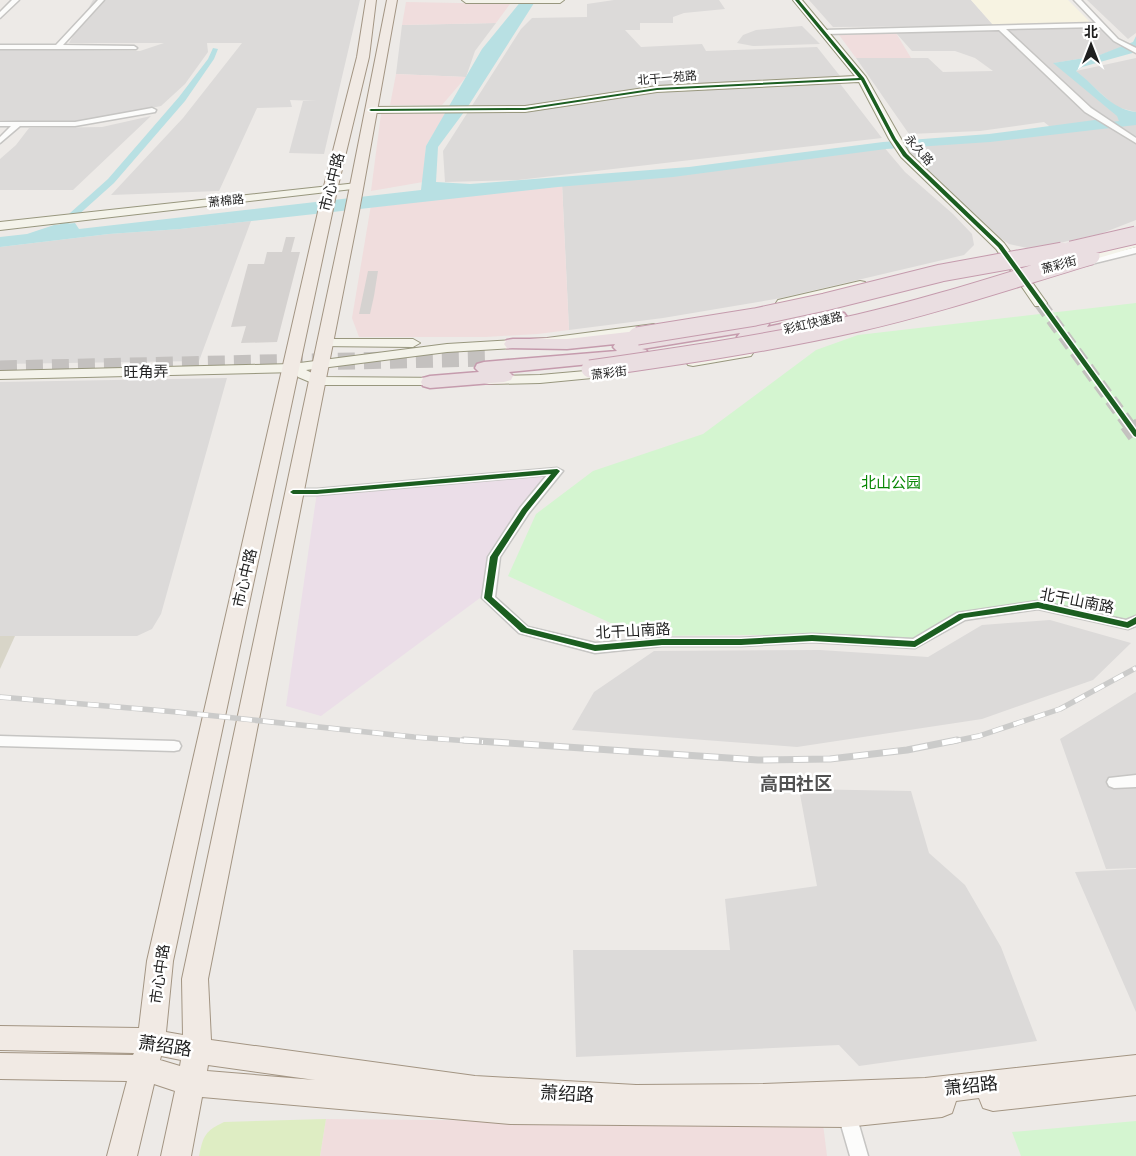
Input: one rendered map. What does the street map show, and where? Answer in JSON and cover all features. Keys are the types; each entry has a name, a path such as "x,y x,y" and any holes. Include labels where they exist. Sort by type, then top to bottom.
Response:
{"highway":[{"name":"彩虹快速路","path":"1086,252 1136,234"},
{"name":"彩虹快速路","path":"485,363 567,362 656,352 750,336 834,313 1086,252 1136,244"},
{"path":"514,344 567,344 637,336 755,317 826,302 941,273 1086,252"},
{"path":"430,382 590,368 675,357 827,330 890,314 1086,252"}],"main road":[{"name":"市心中路","path":"122,1156 148,1055 160,961 328,201 363,57 371,0"},
{"name":"市心中路","path":"176,1156 192,1083 197,1050 195,979 293,492 355,197 392,0"},
{"path":"466,0 560,0"},
{"name":"永久路","path":"797,0 862,79 894,139 905,155 1000,246 1040,303"},
{"name":"北干一苑路","path":"372,110 525,109 657,89 862,79"},
{"name":"萧棉路","path":"0,226 96,216 328,201 355,197"},
{"name":"萧彩街","path":"318,374 447,348 547,342 683,323 978,259 1009,258 1061,250 1136,234"},
{"name":"萧彩街","path":"292,368 318,374 430,382 540,379 597,374 720,358 840,335 920,315 1005,288 1031,272 1136,244"},
{"name":"萧彩街","path":"324,343 514,344"},
{"name":"旺角弄","path":"0,375 292,368"},
{"name":"萧绍路","path":"0,1038 148,1055 192,1083 510,1110 844,1104 925,1091 1136,1068"},
{"name":"萧绍路","path":"0,1066 197,1050 474,1089 636,1098 844,1104"},
{"path":"844,1104 1136,1082"}],"street":[{"path":"0,16 16,0"},
{"path":"58,47 102,0"},
{"path":"1077,0 1122,44 1136,51"},
{"path":"824,32 1102,25"},
{"path":"1000,28 1088,110 1136,141"},
{"path":"0,47 134,48"},
{"path":"0,124 75,124 152,110"},
{"path":"0,141 18,124"},
{"path":"1009,258 1136,229"},
{"path":"1022,278 1136,250"},
{"name":"北干山南路","path":"293,492 317,492 557,470 524,511 494,557 488,598 524,630 595,648 662,642 741,642 812,638 915,644 962,616 1038,605 1128,625 1136,620"},
{"path":"0,740 174,746"},
{"path":"1114,782 1136,781"},
{"path":"844,1104 859,1156"}],"shaded area":[{"path":"93,0 360,0 324,154 289,153 303,101 317,101 290,100 292,107 257,108 219,191 111,195 183,118 242,43 69,43"},
{"path":"614,0 719,0 725,9 684,13 673,17 673,23 640,23 640,30 625,30 641,47 702,44 706,51 817,47 844,81 838,81 882,138 518,180 445,182 443,151 521,29 532,18 587,17 587,4"},
{"path":"809,0 971,0 994,26 833,27"},
{"path":"971,0 1068,0 1091,23 994,26"},
{"path":"1087,0 1136,0 1136,33 1128,39"},
{"path":"406,2 510,4 496,23 402,25"},
{"path":"496,23 475,51 466,77 396,74 402,25"},
{"path":"1102,25 1116,40 1126,46 1097,56 1054,63 1125,116 1136,118 1136,220 1100,234 1041,247 1027,248 1009,244 990,231 911,156 905,146 1054,130 1044,122 980,131 909,134 856,58 928,58 943,72 993,71 975,58 955,51 912,51 896,33"},
{"path":"802,26 820,44 753,46 737,43 743,35 756,30"},
{"path":"896,33 911,58 856,58 839,35"},
{"path":"164,43 207,43 208,52 185,84 161,106 75,124 0,120 0,49 140,51"},
{"path":"1136,58 1136,112 1116,107 1076,71"},
{"path":"396,74 466,77 442,105 390,105"},
{"path":"381,114 445,114 426,146 423,182 371,191"},
{"path":"151,116 73,190 0,190 0,159 16,145 29,128 102,127"},
{"path":"883,146 905,172 953,214 972,234 974,245 964,255 781,298 663,318 569,330 562,184"},
{"path":"562,184 569,330 486,337 359,337 352,318 371,205"},
{"path":"251,221 199,361 0,364 0,247 109,234"},
{"path":"227,378 161,614 152,629 137,636 0,636 0,382"},
{"path":"557,471 494,557 488,592 321,716 286,706 317,492"},
{"name":"高田社区","path":"1050,620 1131,643 1093,680 982,719 797,747 572,730 594,692 654,651 820,650 928,657 982,625"},
{"path":"0,636 15,636 0,669"},
{"path":"1136,692 1136,868 1106,869 1060,739"},
{"path":"799,789 911,791 929,853 965,885 1001,947 1037,1041 859,1066 839,1045 576,1057 573,950 730,950 725,899 817,886"},
{"path":"1136,869 1136,1012 1075,872"},
{"path":"326,1119 823,1124 827,1156 320,1156"}],"green space":[{"name":"北山公园","path":"1136,303 1136,620 1128,625 1038,605 962,616 915,644 767,635 639,636 508,576 536,514 593,471 703,434 816,350 858,335"},
{"path":"326,1119 320,1156 199,1156 206,1135 213,1128 224,1122"},
{"path":"1136,1121 1136,1156 1021,1156 1012,1132"}],"water":[{"path":"522,0 536,0 467,108 438,147 436,182 470,184 689,167 883,142 989,134 1102,119 1111,122 1119,121 1117,116 1053,63 1097,56 1133,42 1136,36 1136,52 1082,67 1076,71 1111,102 1136,112 1136,125 990,142 886,149 673,177 558,187 0,247 0,237 27,234 54,225 75,223 79,229 421,190 426,146 482,49"}],"building":[{"path":"286,237 295,237 291,252 300,252 277,342 241,343 246,326 231,327 248,264 264,264 267,252 282,252"},
{"path":"368,271 378,271 374,296 370,314 359,314"}],"waterway":[{"path":"63,224 111,181 182,99 211,59 215,49"}],"tunnel":[{"path":"1040,303 1129,425"},
{"path":"0,369 485,358"},
{"path":"1128,424 1136,435"}],"railway":[{"path":"950,742 979,736 1060,709 1136,668"},
{"path":"0,697 483,742"},
{"path":"464,740 758,760 830,759 907,750 957,740"}],"cycle path":[{"path":"797,0 862,79 894,139 905,155 1000,246 1136,435"},
{"path":"371,110 525,109 657,89 862,79"},
{"path":"293,492 317,492 557,471 524,511 494,557 488,598 524,630 595,648 662,642 741,642 812,638 915,644 962,616 1038,605 1128,625 1136,620"}],"district":[{"name":"高田社区","path":"796,784"}]}
